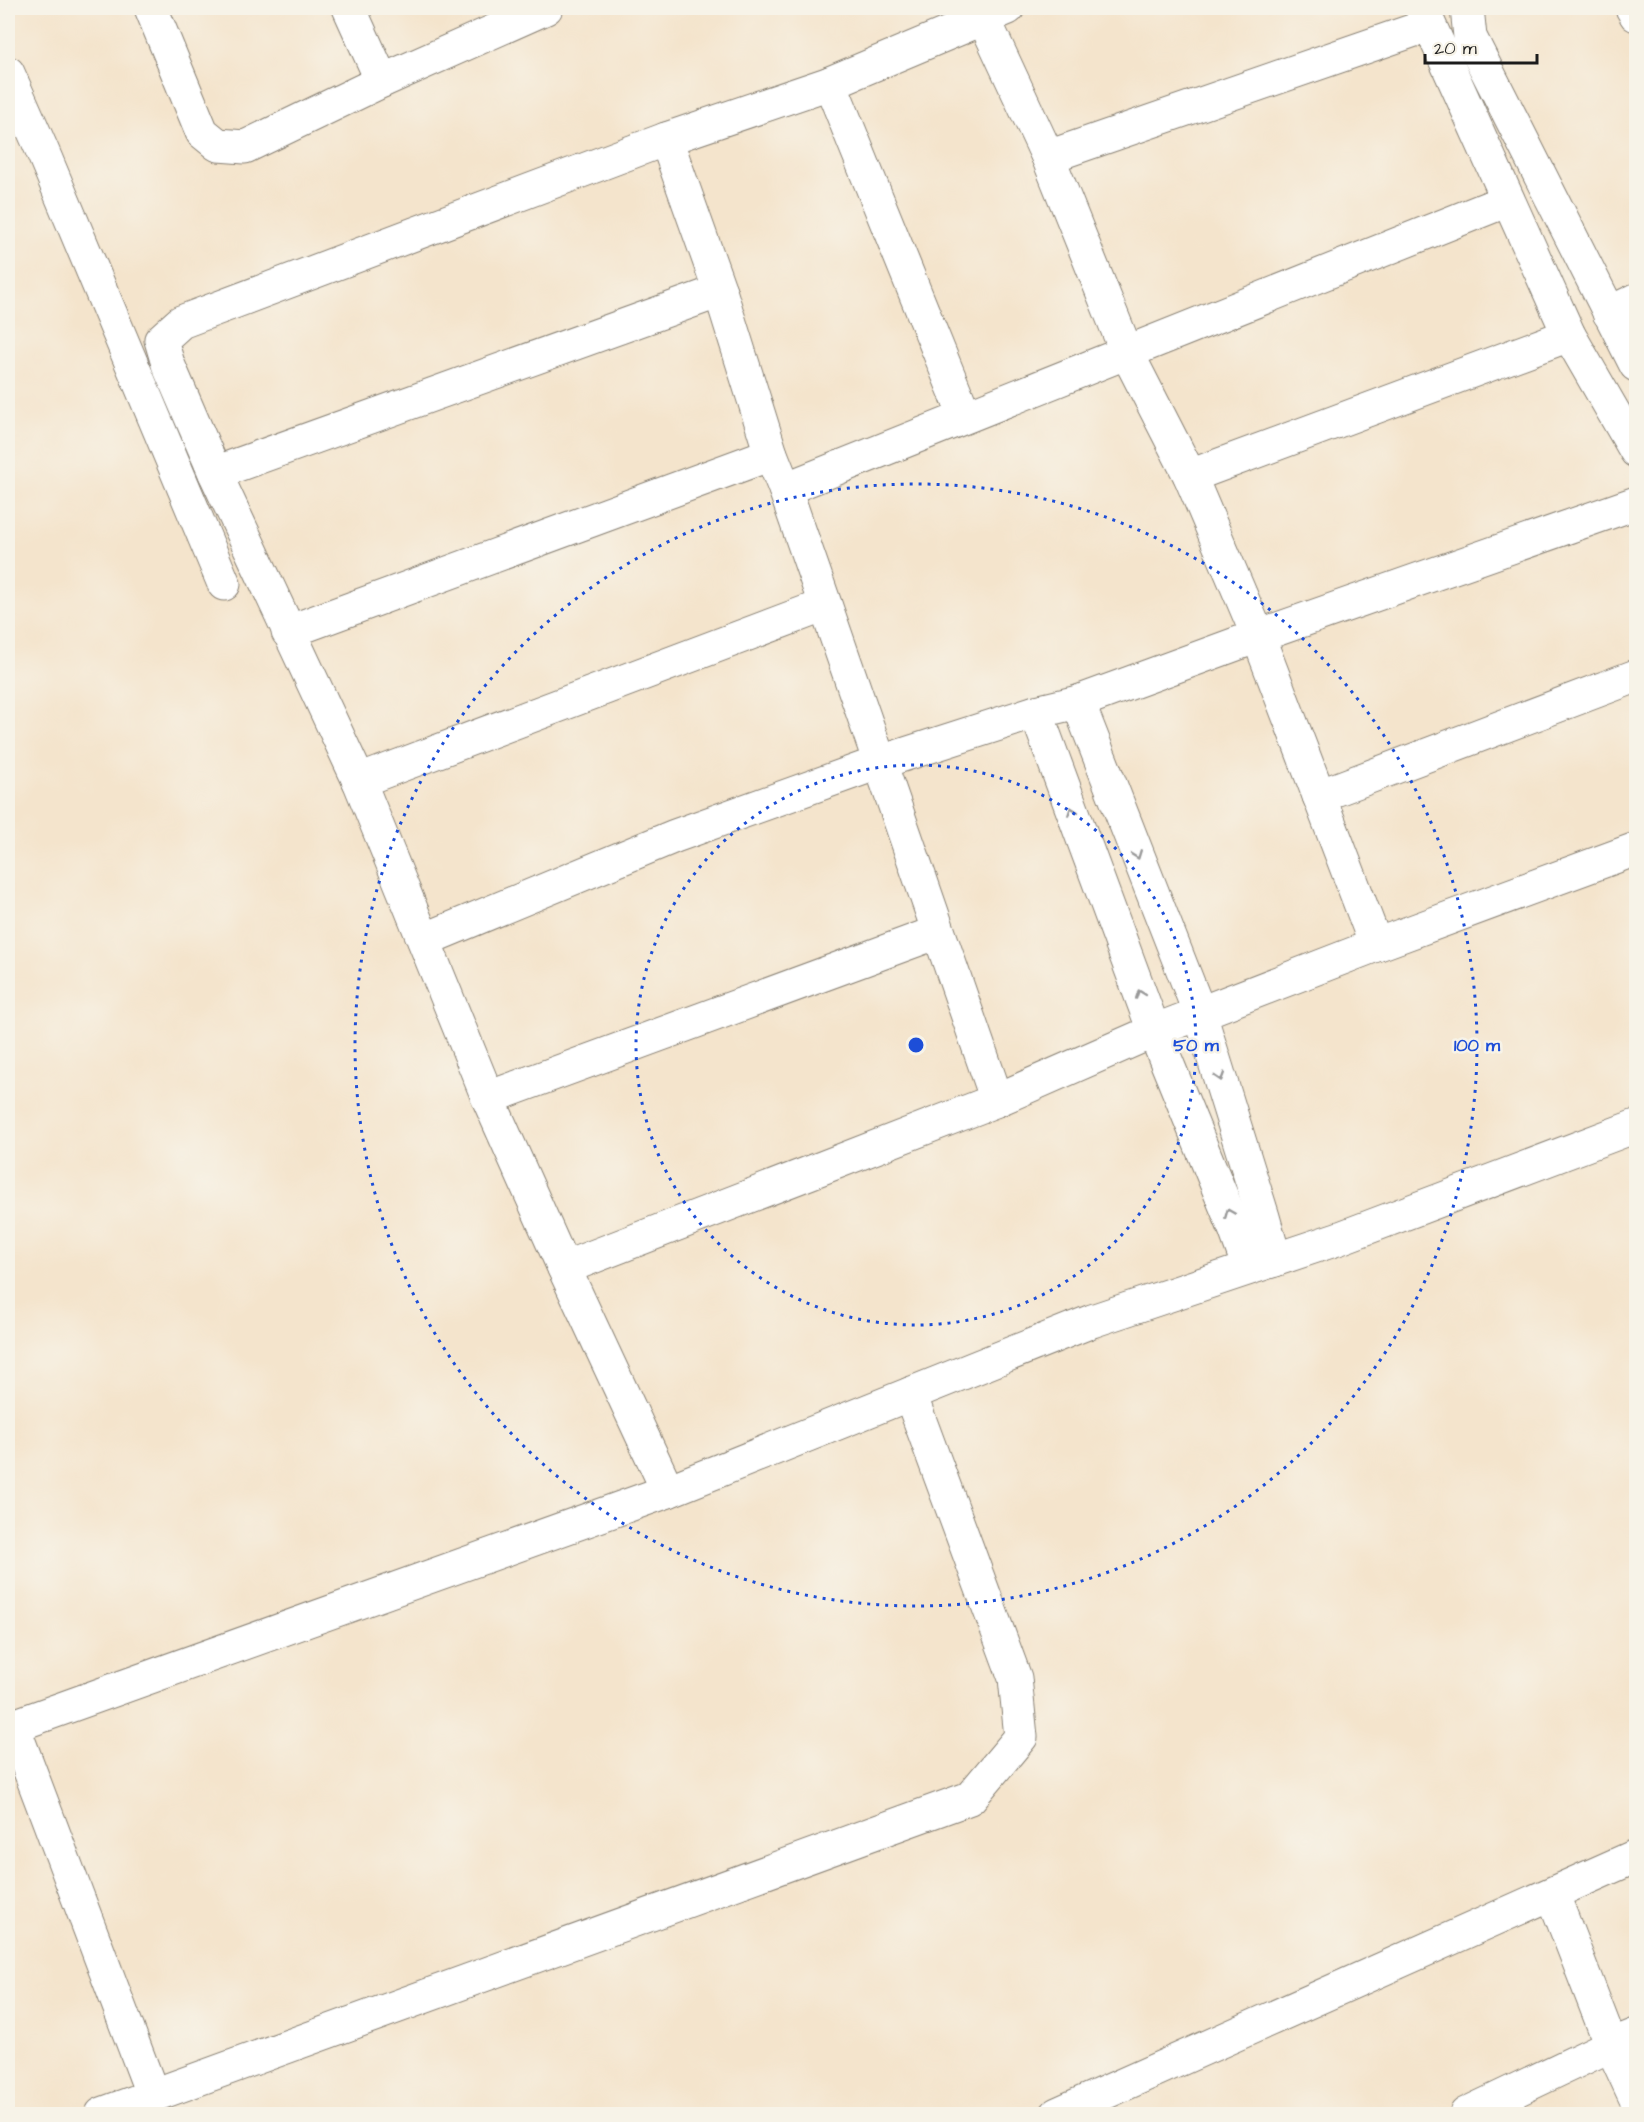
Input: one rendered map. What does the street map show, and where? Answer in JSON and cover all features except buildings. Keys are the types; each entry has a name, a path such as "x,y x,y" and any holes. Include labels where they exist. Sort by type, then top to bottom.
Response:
{"street":[{"path":"151,8 202,132 218,145 245,147 542,8"},
{"path":"349,8 382,81"},
{"path":"1467,8 1470,37 1623,306 1636,365"},
{"path":"1632,8 1636,15"},
{"path":"668,1491 488,1098 359,781 215,473 168,364 161,340 181,322 666,139 830,83 995,12 1048,157 1127,352 1190,476 1258,636 1376,945"},
{"path":"1048,157 1426,16 1569,335 1636,451"},
{"path":"8,73 224,584"},
{"path":"830,83 965,416"},
{"path":"666,139 720,291 771,454 786,489 997,1100"},
{"path":"786,489 1508,201"},
{"path":"215,473 720,291"},
{"path":"1190,476 1569,335"},
{"path":"288,632 771,454"},
{"path":"424,940 675,837 881,762 1036,712 1078,702 1636,503"},
{"path":"359,781 825,605"},
{"path":"1319,796 1636,676"},
{"path":"1078,702 1200,1014 1257,1197 1262,1264"},
{"path":"1036,712 1154,1031 1235,1229 1262,1264"},
{"path":"564,1268 997,1100 1154,1031 1376,945 1636,849"},
{"path":"488,1098 938,932"},
{"path":"153,2096 10,1727 668,1491 1092,1321 1340,1238 1636,1126"},
{"path":"102,2115 970,1798 1021,1737 1015,1678 910,1394"},
{"path":"1057,2115 1636,1857"},
{"path":"1553,1895 1624,2040 1636,2099"},
{"path":"1475,2113 1624,2040"}]}
